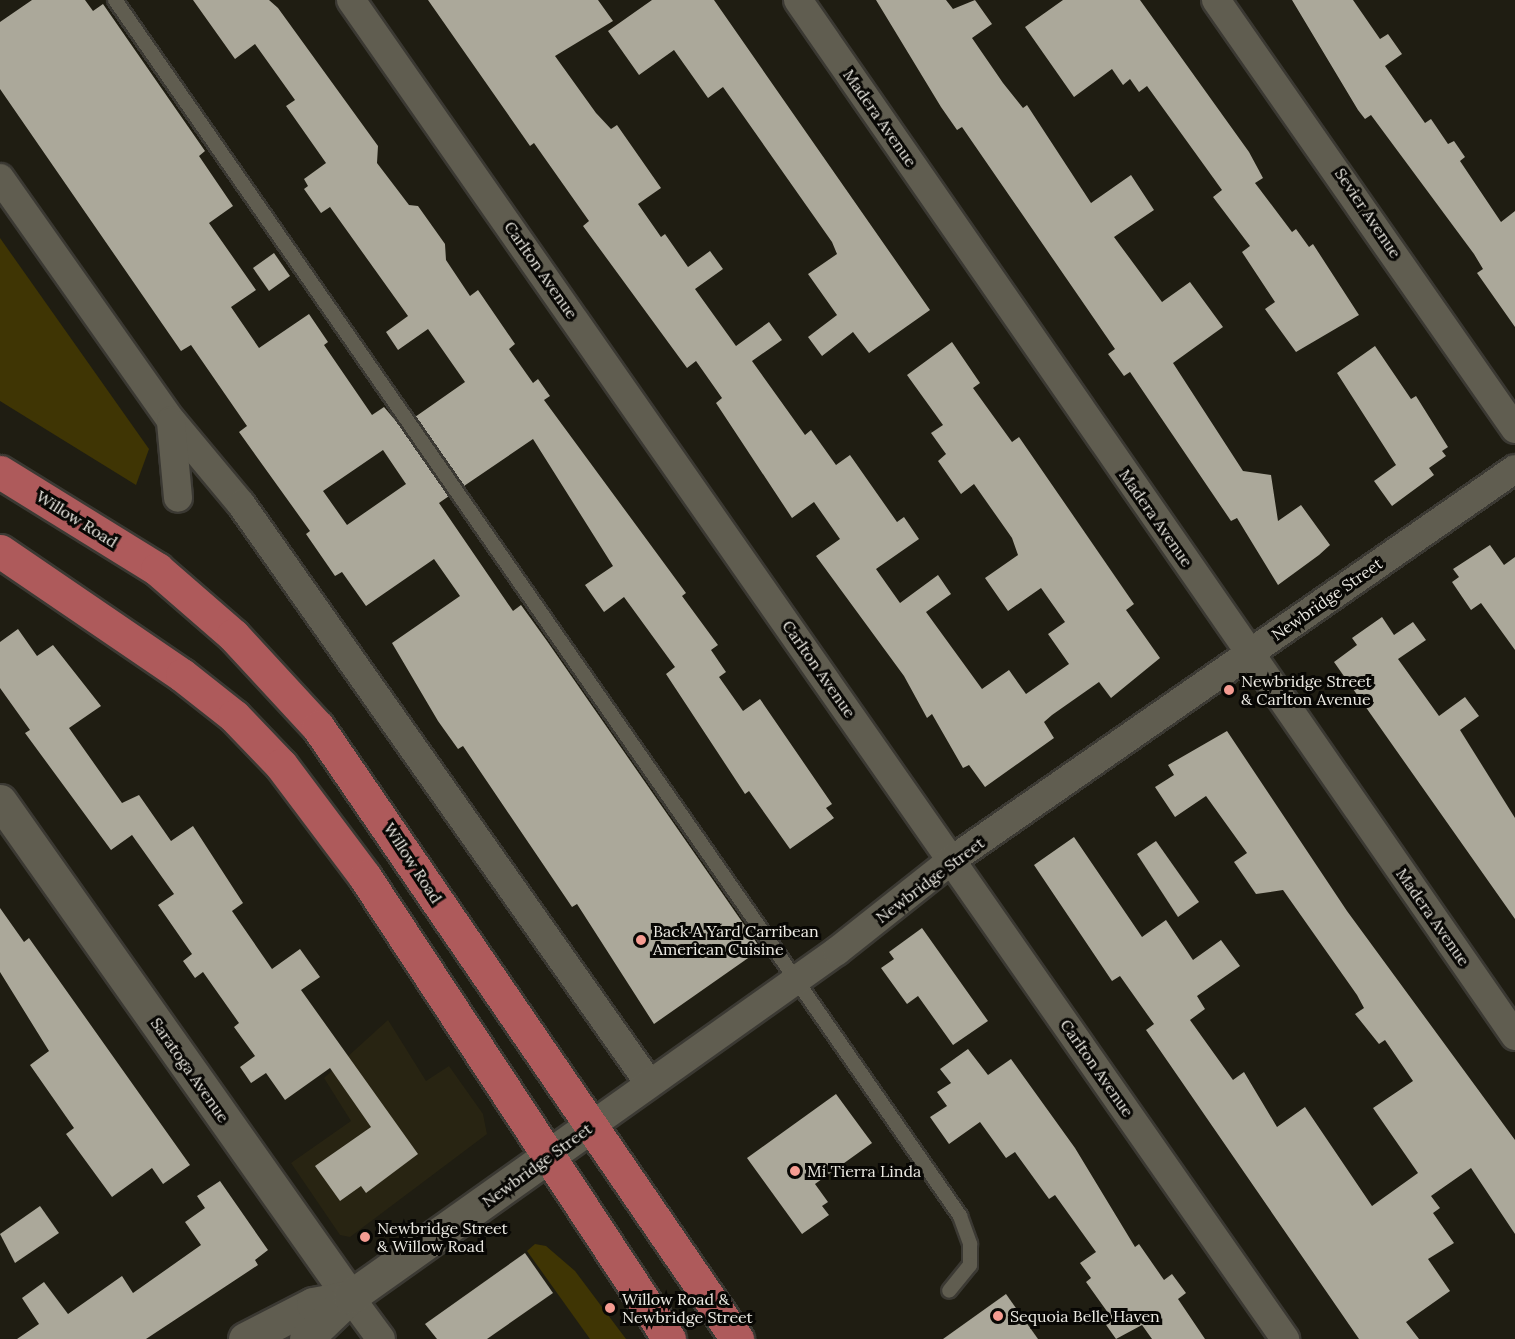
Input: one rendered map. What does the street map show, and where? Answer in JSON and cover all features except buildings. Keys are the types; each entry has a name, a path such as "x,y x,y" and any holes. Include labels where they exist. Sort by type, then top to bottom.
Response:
{"main road":[{"name":"Willow Road","path":"0,472 157,569 278,681 368,793 588,1128 737,1339"},
{"path":"0,550 182,675 234,716 281,765 366,878 669,1339"}],"street":[{"name":"Carlton Avenue","path":"351,0 1285,1339"},
{"name":"Madera Avenue","path":"798,0 1515,1036"},
{"name":"Sevier Avenue","path":"1216,0 1515,429"},
{"path":"0,178 171,420 242,504 649,1083"},
{"path":"171,420 178,498"},
{"name":"Newbridge Street","path":"306,1339 350,1297 795,980 952,860 1515,469"},
{"name":"Saratoga Avenue","path":"0,801 381,1339"},
{"name":"Newbridge Street","path":"245,1339 313,1304 350,1297"}],"lane":[{"path":"115,0 960,1216 970,1244 970,1265 950,1291"}],"shaded area":[{"path":"0,238 149,449 136,485 0,401"},
{"path":"388,1020 426,1081 449,1066 483,1114 487,1134 350,1237 340,1235 291,1163 351,1121 324,1078"},
{"path":"535,1244 546,1246 575,1271 626,1339 590,1339 527,1251"}],"place":[{"name":"Newbridge Street & Carlton Avenue","path":"1229,690"},
{"name":"Back A Yard Carribean American Cuisine","path":"641,940"},
{"name":"Mi Tierra Linda","path":"795,1171"},
{"name":"Newbridge Street & Willow Road","path":"365,1237"},
{"name":"Willow Road & Newbridge Street","path":"610,1308"},
{"name":"Sequoia Belle Haven","path":"998,1316"}]}
